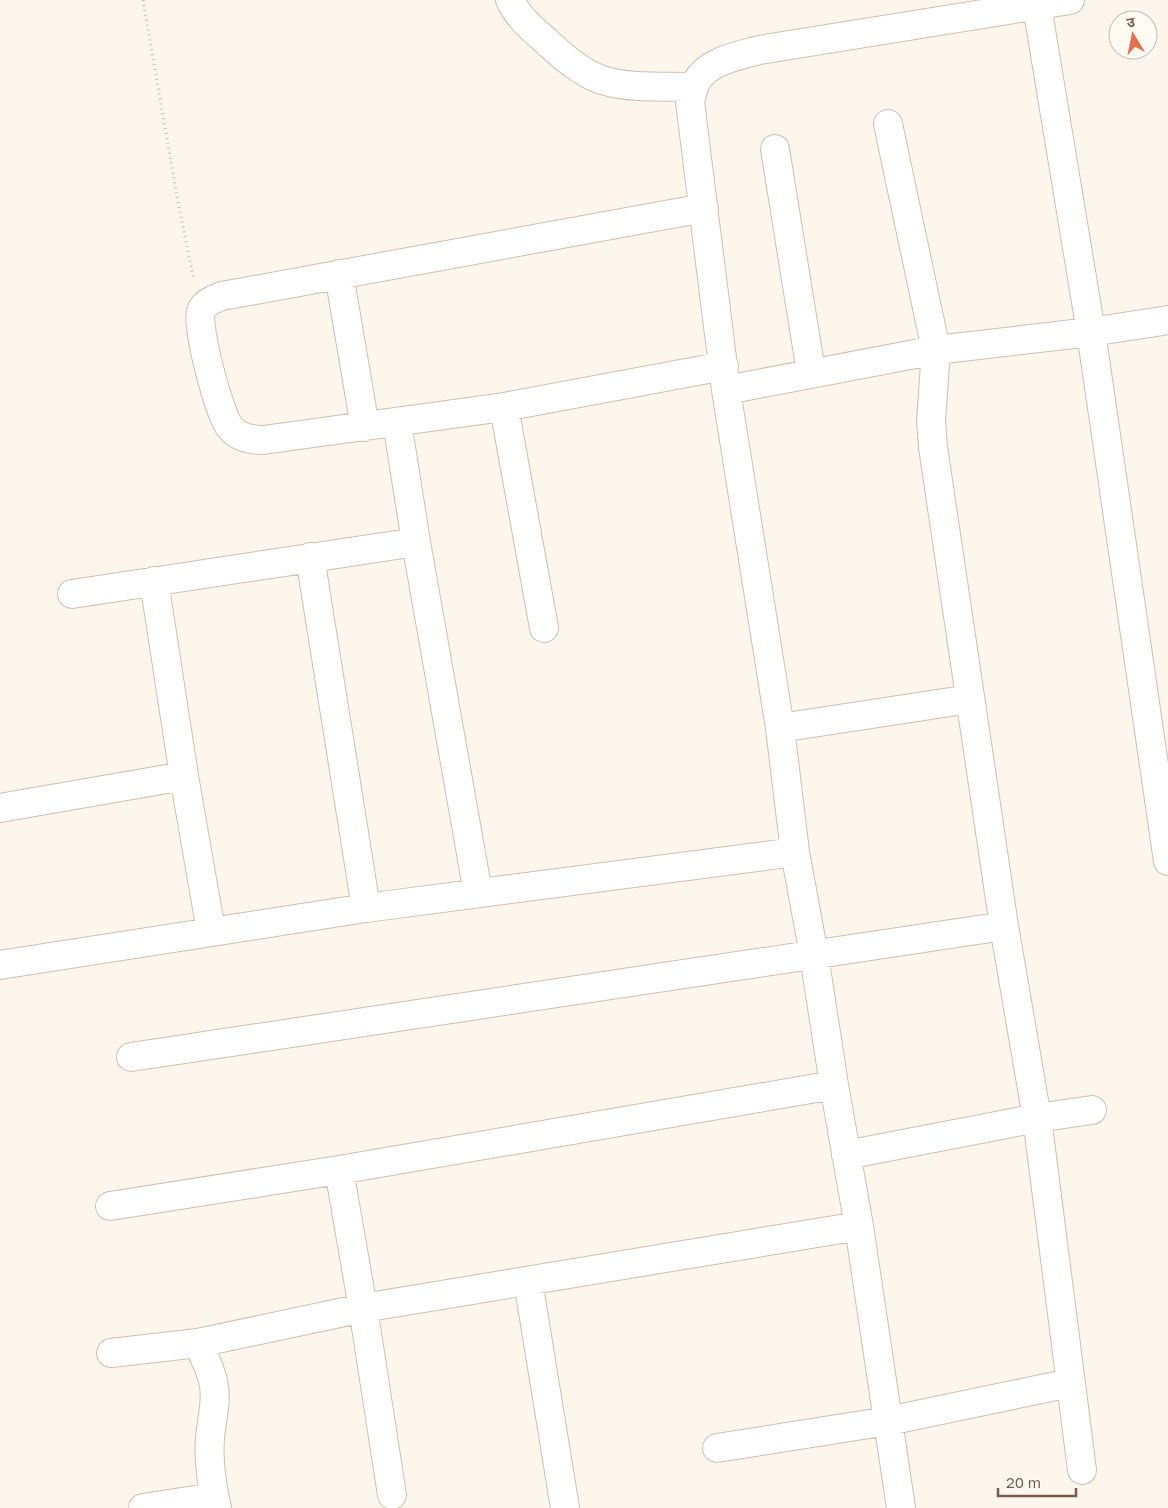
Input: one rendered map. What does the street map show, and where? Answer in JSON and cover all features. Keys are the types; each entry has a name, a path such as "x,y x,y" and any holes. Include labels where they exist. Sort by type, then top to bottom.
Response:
{"street":[{"path":"510,0 524,21 558,52 585,72 601,80 630,85 694,87"},
{"path":"901,1508 859,1226 795,852 780,728 725,378 690,102 694,87 703,72 725,60 759,50 1036,2 1070,0"},
{"path":"1036,2 1091,332 1168,860"},
{"path":"888,124 936,350 931,421 932,447 1004,926 1037,1118 1082,1470"},
{"path":"775,149 811,372"},
{"path":"704,208 339,274 222,296 211,300 204,306 200,322 205,354 217,397 229,426 238,435 252,440 263,440 725,378 811,372 936,350 1091,332 1168,320"},
{"path":"339,274 365,427"},
{"path":"504,407 544,628"},
{"path":"397,422 416,542 478,893"},
{"path":"72,594 416,542"},
{"path":"310,557 366,908"},
{"path":"154,581 184,776 211,931"},
{"path":"780,728 970,698"},
{"path":"0,808 184,776"},
{"path":"0,965 366,908 795,852"},
{"path":"131,1057 1004,926"},
{"path":"110,1206 339,1170 834,1085"},
{"path":"846,1155 1037,1118 1092,1110"},
{"path":"339,1170 392,1495"},
{"path":"111,1354 198,1343 363,1308 859,1226"},
{"path":"528,1281 566,1508"},
{"path":"143,1508 215,1502 210,1440 214,1409 214,1389 212,1376 198,1343"},
{"path":"717,1448 888,1421 1070,1383"}],"path":[{"path":"143,0 179,208 201,312"}]}
